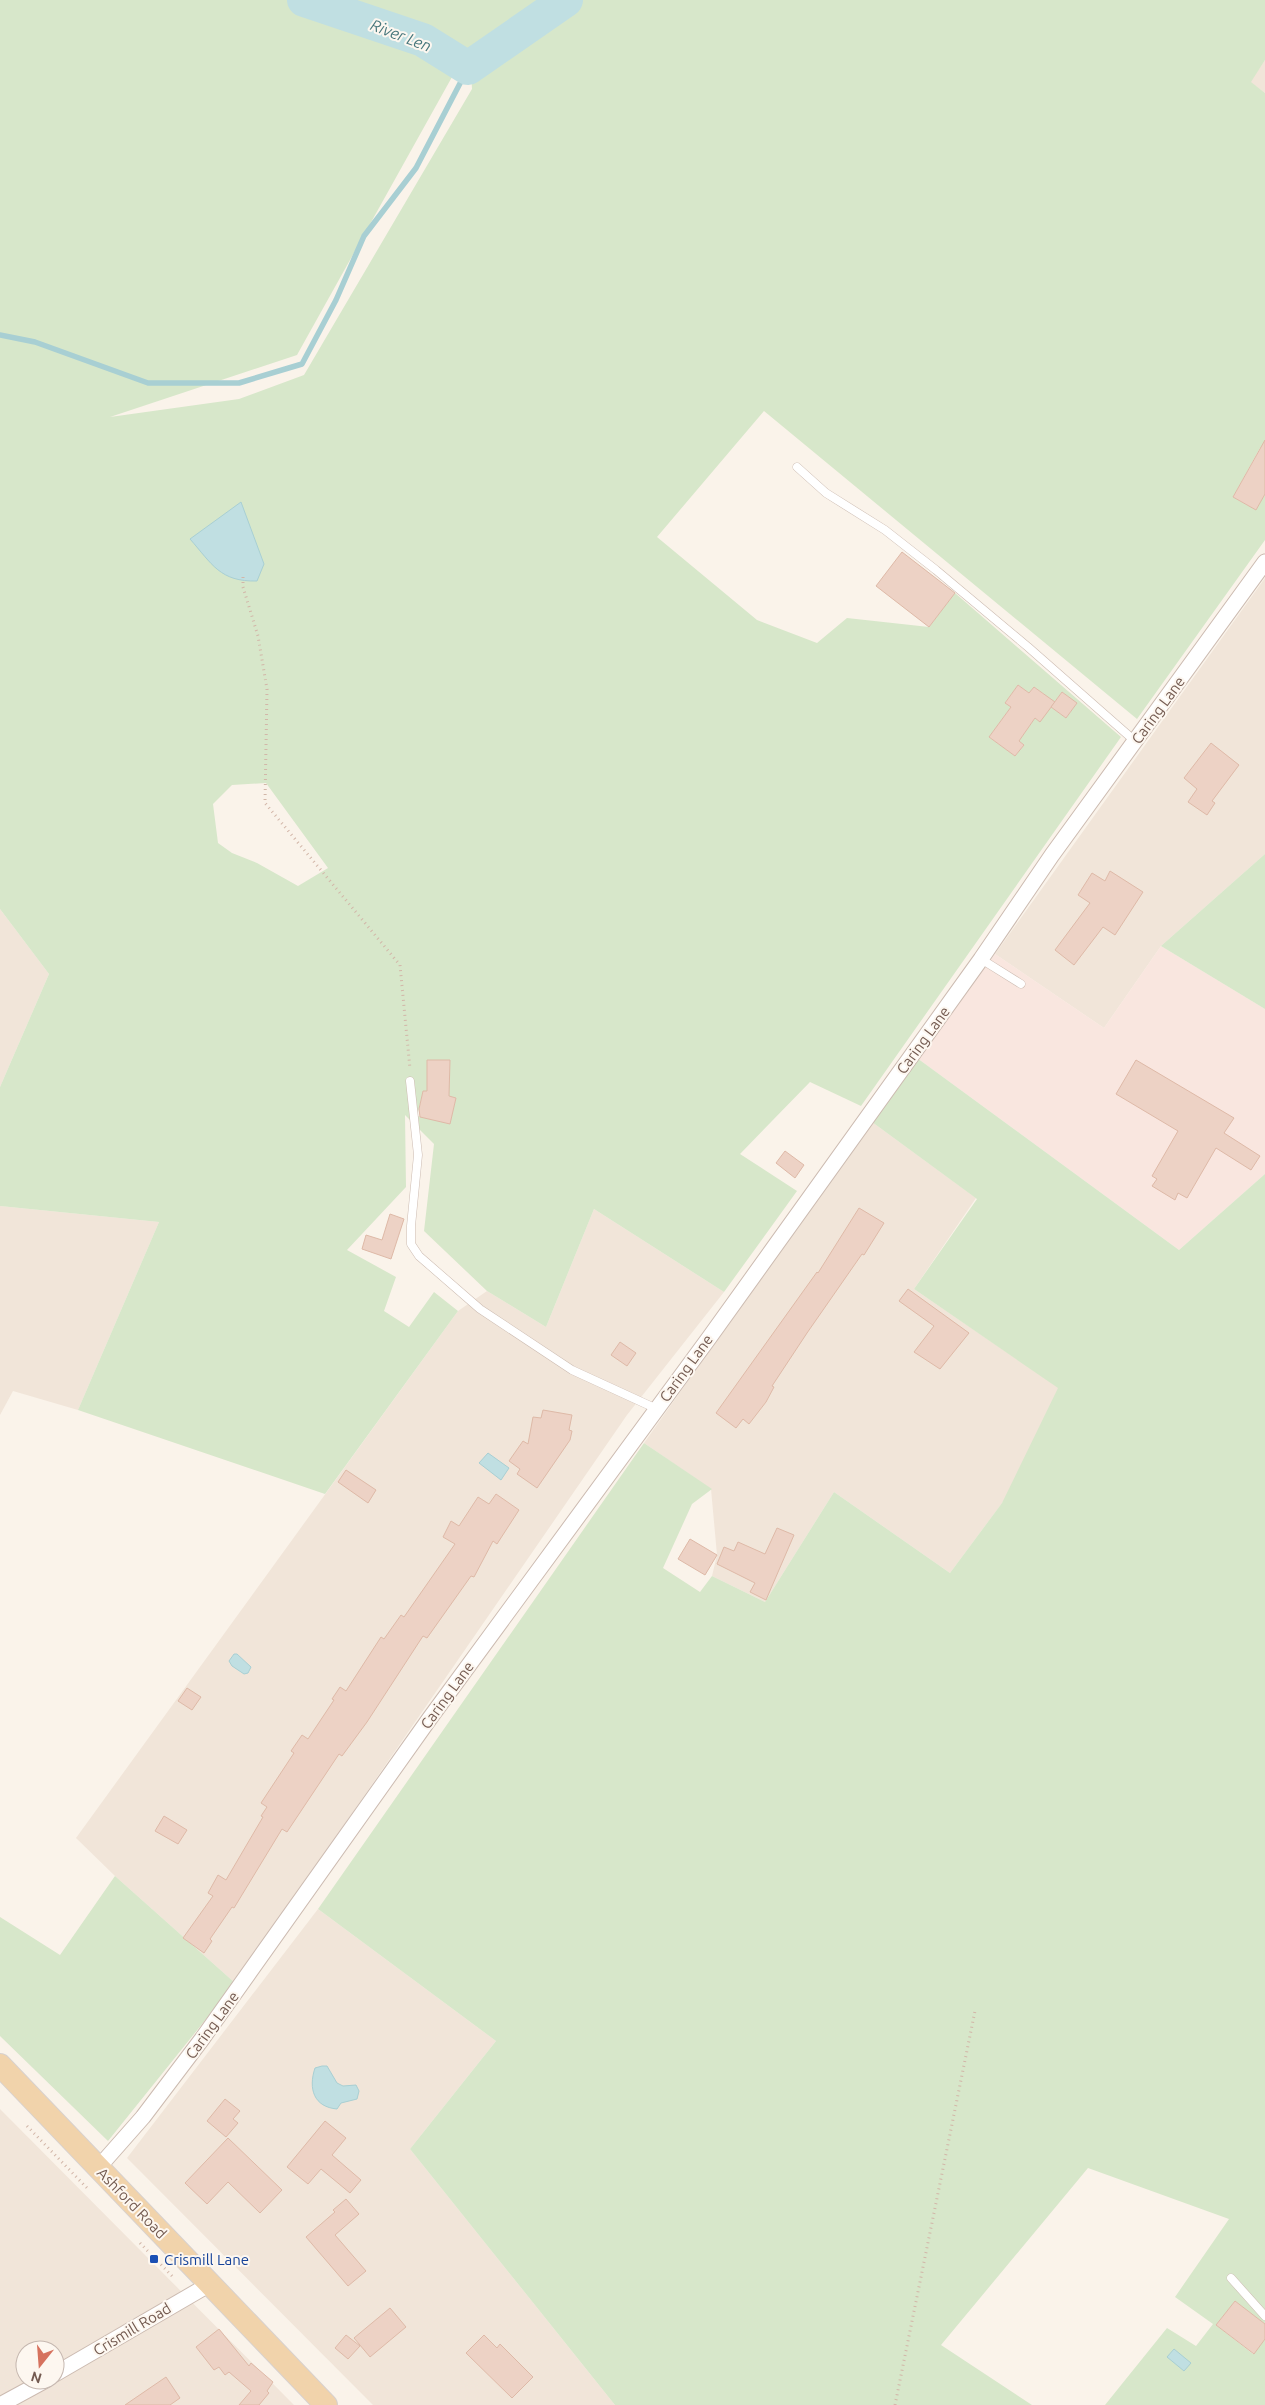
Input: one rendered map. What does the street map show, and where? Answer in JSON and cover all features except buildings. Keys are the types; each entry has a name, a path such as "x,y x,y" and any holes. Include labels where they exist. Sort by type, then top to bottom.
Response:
{"main road":[{"name":"Ashford Road","path":"0,2065 326,2405"}],"street":[{"name":"Caring Lane","path":"98,2168 137,2124 202,2039 430,1718 657,1409 980,959 1052,855 1265,562"},
{"name":"Crismill Road","path":"65,2368 210,2284"},
{"path":"0,2405 28,2390"}],"lane":[{"path":"797,467 826,494 885,530 936,570 1028,647 1136,742"},
{"path":"980,959 1021,984"},
{"path":"410,1081 418,1155 410,1226 411,1244 419,1256 480,1309 572,1370 657,1409"},
{"path":"1231,2278 1265,2316"}],"path":[{"path":"243,577 243,587 258,636 267,689 265,803 400,965 410,1081"},
{"path":"895,2405 975,2011"}],"shaded area":[{"path":"1265,60 1265,93 1250,82"},
{"path":"1265,578 1265,854 1161,946 1104,1028 995,954"},
{"path":"0,909 49,974 0,1087"},
{"path":"1161,946 1265,1009 1265,1174 1179,1250 917,1058 995,954 1104,1028"},
{"path":"872,1122 976,1198 914,1289 1078,1401 950,1573 834,1492 765,1602 712,1576 717,1555 711,1489 644,1443"},
{"path":"0,1206 159,1222 78,1410 13,1391 0,1415"},
{"path":"594,1209 724,1292 627,1415 235,1983 115,1876 76,1838 458,1311 487,1291 546,1327"},
{"path":"318,1909 496,2041 410,2149 615,2405 373,2405 127,2158"},
{"path":"0,2109 294,2405 0,2405"}],"green space":[{"path":"0,0 1265,0 1265,60 1251,82 1265,93 1265,451 1260,448 1233,497 1256,510 1265,494 1265,540 1137,719 764,411 657,537 757,620 817,643 847,618 929,627 955,593 1121,737 861,1106 810,1082 740,1154 797,1191 724,1292 594,1209 546,1327 487,1291 424,1231 434,1144 405,1115 406,1187 347,1250 396,1277 384,1311 409,1327 434,1292 458,1311 325,1494 78,1410 159,1222 0,1206 0,1087 49,974 0,909","holes":["417,26 470,52 472,89 304,375 239,399 110,417 297,355 452,77 403,47","1018,685 1029,693 1034,687 1044,694 1040,722 1035,718 1019,741 1024,745 1015,756 989,737 1011,707 1005,703","1062,692 1077,703 1066,718 1051,707","266,783 328,868 298,886 257,863 232,853 218,843 213,804 232,785","450,1061 449,1087 427,1086","423,1091 456,1098 450,1123 417,1116"]},
{"path":"1265,854 1265,1009 1161,946"},
{"path":"917,1058 1179,1250 1265,1174 1265,2324 1235,2301 1216,2325 1253,2354 1265,2339 1265,2405 1105,2405 1167,2328 1196,2346 1213,2324 1175,2297 1229,2219 1088,2168 941,2345 1032,2405 615,2405 410,2149 496,2041 318,1909 644,1443 712,1489 692,1504 663,1568 700,1592 712,1576 765,1602 834,1492 950,1573 1002,1503 1058,1388 914,1289 977,1199 872,1122"},
{"path":"115,1876 235,1983 108,2141 0,2036 0,1917 60,1955"}],"water":[{"path":"241,502 264,564 257,581 244,581 225,575 211,564 190,539"},
{"path":"488,1453 509,1468 501,1480 479,1463"},
{"path":"234,1654 237,1654 251,1667 248,1673 244,1674 232,1666 229,1661"},
{"path":"327,2066 337,2083 343,2086 356,2085 359,2091 357,2099 341,2103 337,2109 329,2108 318,2101 312,2083 315,2068"},
{"path":"1174,2349 1191,2363 1184,2371 1167,2357"}],"waterway":[{"name":"River Len","path":"304,0 423,40 468,68 566,0"},
{"path":"0,335 35,342 148,383 239,383 302,364 336,300 364,236 416,168 468,68"}],"place":[{"name":"Crismill Lane","path":"154,2259"}]}
